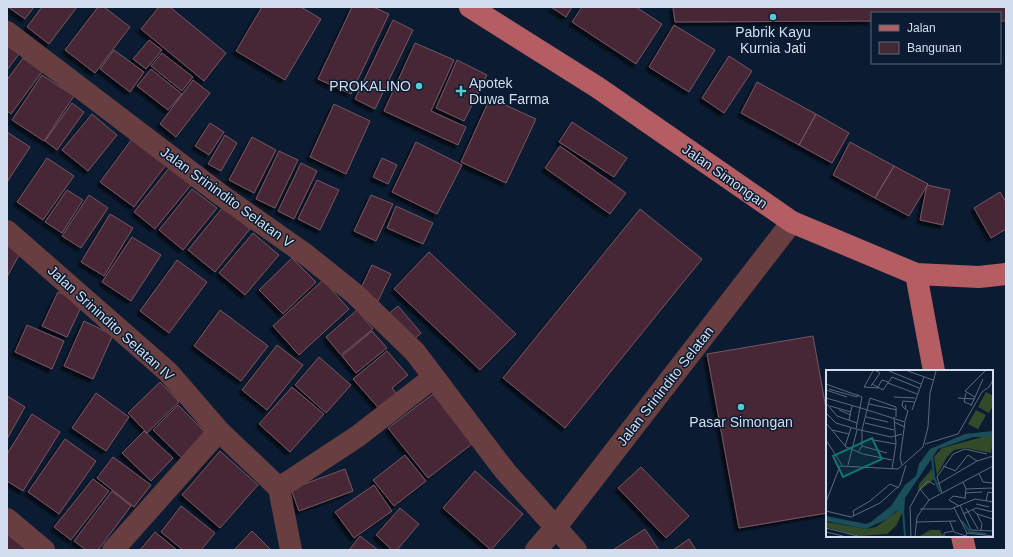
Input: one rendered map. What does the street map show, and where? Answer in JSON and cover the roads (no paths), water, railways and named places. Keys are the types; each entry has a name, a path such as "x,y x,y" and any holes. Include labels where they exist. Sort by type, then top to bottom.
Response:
{"main road":[{"name":"Jalan Simongan","path":"470,7 597,87 792,222 916,274 979,277 1006,274"},
{"path":"916,274 934,370"},
{"path":"962,537 965,550"}],"street":[{"name":"Jalan Srinindito Selatan V","path":"7,32 221,195 305,254 355,294 415,352 505,470 576,550"},
{"name":"Jalan Srinindito Selatan","path":"536,550 556,527 792,222"},
{"name":"Jalan Srinindito Selatan IV","path":"7,231 168,372 219,431 279,488"},
{"path":"291,550 279,488 358,436 434,377"},
{"path":"113,550 219,431"},
{"path":"7,519 44,550"}],"place":[{"name":"Pabrik Kayu Kurnia Jati","path":"773,17"},
{"name":"PROKALINO","path":"419,86"},
{"name":"Apotek Duwa Farma","path":"461,91"},
{"name":"Pasar Simongan","path":"741,407"}]}
